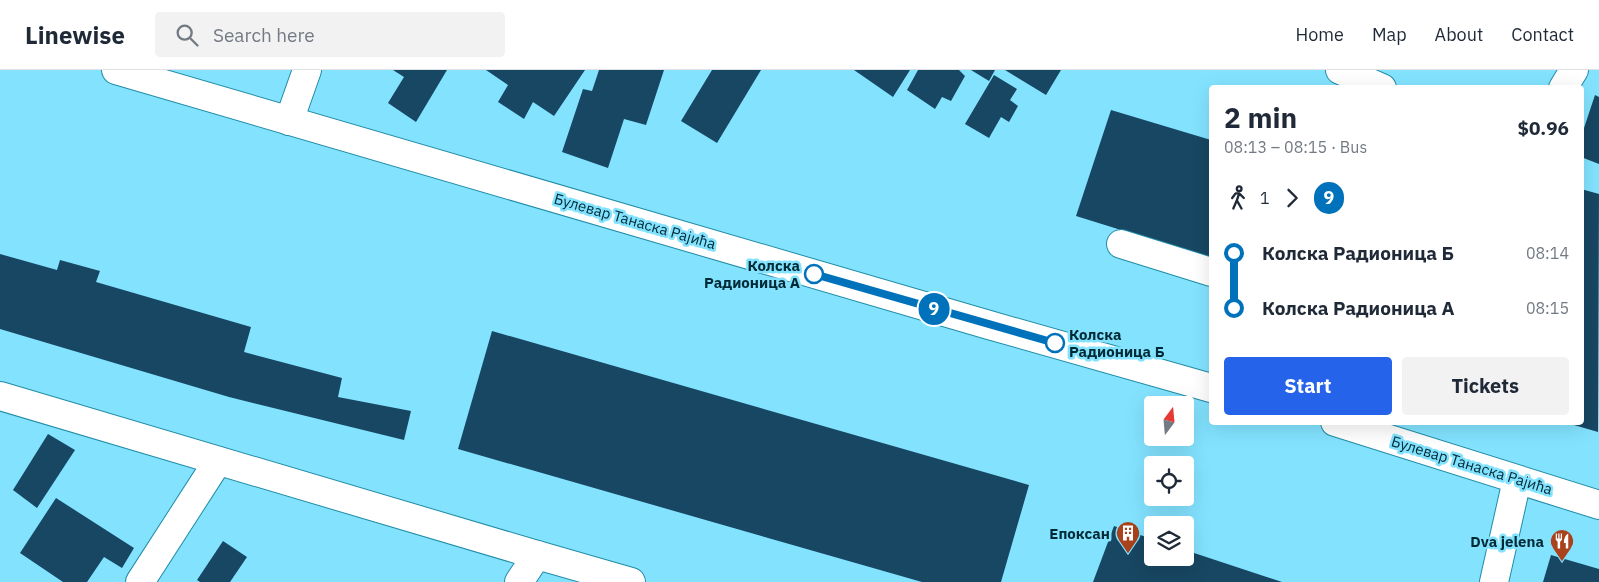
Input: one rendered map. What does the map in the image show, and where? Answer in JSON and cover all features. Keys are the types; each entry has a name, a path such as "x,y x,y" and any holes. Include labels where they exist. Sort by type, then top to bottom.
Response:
{"main road":[{"name":"Булевар Танаска Рајића","path":"116,70 1209,387"},
{"path":"289,121 306,70"},
{"path":"1340,70 1375,85"},
{"path":"1565,85 1574,70"},
{"path":"1121,244 1209,271"},
{"path":"0,396 537,556 631,582"},
{"name":"Булевар Танаска Рајића","path":"1348,425 1599,505"},
{"path":"140,582 218,461"},
{"path":"1494,582 1517,480"},
{"path":"519,582 537,556"}],"building":[{"path":"393,70 447,70 416,122 388,103 404,77"},
{"path":"486,70 585,70 554,116 533,102 524,119 498,102 508,85"},
{"path":"599,70 664,70 646,125 624,119 608,168 562,152 583,89 592,91"},
{"path":"712,70 761,70 717,143 681,121"},
{"path":"854,70 910,70 893,97"},
{"path":"918,70 959,70 965,76 951,101 942,97 935,109 907,90"},
{"path":"971,70 995,70 989,81"},
{"path":"1005,70 1061,70 1046,95"},
{"path":"994,75 1017,89 1010,100 1018,106 1009,122 1001,117 989,138 965,124"},
{"path":"1595,95 1599,97 1599,164 1584,158 1584,128"},
{"path":"1111,110 1209,139 1209,257 1076,216"},
{"path":"1584,190 1599,194 1598,432 1574,425 1584,425"},
{"path":"0,254 57,270 60,260 100,271 96,282 251,327 244,352 342,378 338,397 411,411 404,440 229,397 0,329"},
{"path":"492,331 1029,485 1001,582 922,582 458,449"},
{"path":"48,434 75,450 37,508 13,490"},
{"path":"56,498 134,548 122,568 104,557 87,582 63,582 20,553"},
{"name":"Епоксан","path":"1114,526 1144,536 1144,566 1194,566 1194,553 1282,582 1093,582"},
{"path":"223,541 247,557 230,582 200,582 197,580"},
{"name":"Dva jelena","path":"1551,555 1599,569 1599,582 1543,582"}],"bus line":[{"name":"9","path":"814,274 1055,343"}],"place":[{"name":"Колска Радионица А","path":"814,274"},
{"name":"Колска Радионица Б","path":"1055,343"},
{"name":"Епоксан","path":"1128,554"},
{"name":"Dva jelena","path":"1562,562"}]}
